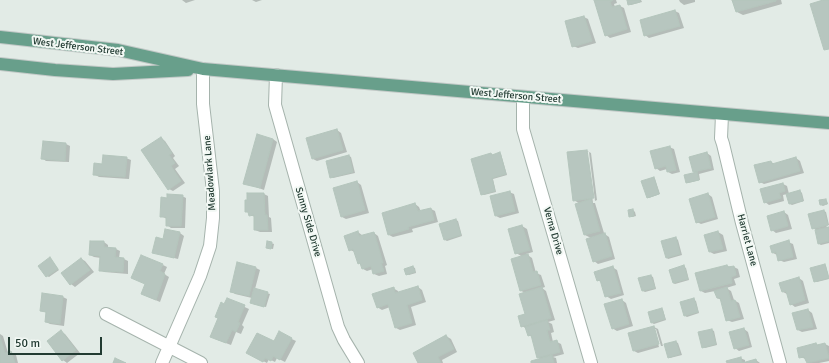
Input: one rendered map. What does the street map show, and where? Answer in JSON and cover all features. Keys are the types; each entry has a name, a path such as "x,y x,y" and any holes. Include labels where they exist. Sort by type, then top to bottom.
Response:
{"main road":[{"name":"West Jefferson Street","path":"0,37 118,50 202,69"},
{"name":"West Jefferson Street","path":"0,64 113,74 202,69 523,98 829,123"}],"street":[{"name":"Meadowlark Lane","path":"162,363 200,276 210,246 213,218 213,191 203,104 202,69"},
{"name":"Sunny Side Drive","path":"276,75 277,112 334,313 344,340 358,363"},
{"name":"Verna Drive","path":"523,98 523,129 591,363"},
{"name":"Harriet Lane","path":"722,115 722,144 780,363"},
{"path":"106,314 201,363"}],"building":[{"path":"594,0 613,0 610,2 612,7 620,5 627,29 605,36"},
{"path":"627,0 640,0 640,2 628,5"},
{"path":"732,0 776,0 776,1 736,12"},
{"path":"823,0 829,0 829,49 824,50 810,4"},
{"path":"675,10 680,26 644,36 640,20"},
{"path":"584,16 592,41 572,47 565,21"},
{"path":"337,129 343,150 312,159 306,138"},
{"path":"257,134 273,139 260,188 243,184"},
{"path":"161,137 172,153 169,155 175,163 171,166 181,181 168,190 141,150"},
{"path":"43,141 66,143 65,161 41,159"},
{"path":"670,146 676,170 667,172 666,166 655,169 650,151"},
{"path":"587,150 594,198 573,201 567,152"},
{"path":"500,152 506,174 492,178 495,191 481,195 471,159"},
{"path":"707,152 711,168 693,172 689,157"},
{"path":"103,155 127,157 125,177 93,175 94,163 102,164"},
{"path":"349,155 353,172 330,178 326,161"},
{"path":"796,157 800,171 759,183 754,165 771,161 772,164"},
{"path":"697,172 699,180 686,183 684,175"},
{"path":"654,177 659,194 647,198 641,181"},
{"path":"357,181 365,210 341,217 333,188"},
{"path":"783,183 785,191 779,193 781,198 764,203 760,189"},
{"path":"800,190 803,201 789,204 786,194"},
{"path":"510,191 515,211 495,216 490,196"},
{"path":"247,193 264,193 265,215 267,215 268,230 254,230 254,215 249,216 248,212 245,212 245,200 247,200"},
{"path":"708,193 715,217 696,223 689,199"},
{"path":"167,194 183,195 181,226 166,226 166,217 160,217 161,197 167,198"},
{"path":"591,199 600,231 584,235 575,204"},
{"path":"826,199 827,204 820,205 819,200"},
{"path":"415,203 418,211 431,208 434,220 408,227 409,229 388,235 382,213"},
{"path":"633,209 634,216 629,217 628,210"},
{"path":"824,210 828,225 812,229 808,214"},
{"path":"784,211 788,226 771,231 767,216"},
{"path":"456,219 461,235 444,240 439,224"},
{"path":"522,225 530,250 515,254 508,229"},
{"path":"829,227 829,241 818,244 815,230"},
{"path":"165,229 180,232 174,258 152,253 156,237 163,239"},
{"path":"358,231 359,236 374,232 384,271 373,274 371,266 362,269 360,263 358,264 353,249 349,251 344,236"},
{"path":"718,231 723,249 709,252 704,235"},
{"path":"605,233 612,256 593,262 586,239"},
{"path":"676,237 680,254 666,258 661,241"},
{"path":"789,240 793,257 778,261 776,252 772,253 770,246"},
{"path":"90,241 104,241 104,247 116,248 115,257 124,258 123,272 99,271 100,256 89,255"},
{"path":"267,241 272,242 271,249 266,248"},
{"path":"528,254 533,272 537,271 541,285 520,291 511,259"},
{"path":"141,255 163,264 160,271 165,274 156,300 141,294 145,284 131,278"},
{"path":"50,257 58,269 46,277 38,266"},
{"path":"81,258 90,270 70,285 61,273"},
{"path":"237,262 256,267 249,296 230,292"},
{"path":"825,264 829,278 814,282 810,268"},
{"path":"684,265 688,279 673,283 669,270"},
{"path":"727,265 728,267 734,266 736,275 731,277 732,283 700,291 695,273"},
{"path":"413,266 415,272 406,275 404,269"},
{"path":"613,266 621,293 605,297 600,280 597,281 594,272"},
{"path":"651,275 655,288 642,291 638,278"},
{"path":"799,277 805,300 790,305 786,291 782,292 779,283"},
{"path":"418,286 422,300 407,305 412,323 395,328 388,304 377,308 372,294 394,287 395,293"},
{"path":"542,287 551,318 521,327 518,316 525,314 519,294"},
{"path":"727,287 731,301 735,300 740,317 726,321 720,298 717,298 714,291"},
{"path":"254,288 268,292 264,307 250,303"},
{"path":"42,293 63,296 60,324 45,322 46,312 40,311"},
{"path":"227,298 245,305 238,322 240,323 236,332 232,330 226,343 210,337 218,318 215,317 221,302 224,304"},
{"path":"694,298 698,312 684,316 680,302"},
{"path":"622,299 629,324 612,329 604,304"},
{"path":"662,308 665,319 651,323 648,312"},
{"path":"808,309 813,327 797,330 792,313"},
{"path":"547,320 550,330 547,330 550,342 557,340 560,352 537,358 531,335 528,336 525,327"},
{"path":"654,326 659,344 633,351 628,333"},
{"path":"744,328 749,345 734,349 729,332"},
{"path":"712,329 716,344 702,348 698,332"},
{"path":"61,330 76,350 62,361 47,341"},
{"path":"279,331 292,338 280,360 273,356 271,361 265,358 263,362 246,353 257,333 274,341"},
{"path":"446,335 454,349 438,357 441,363 418,363 413,353"},
{"path":"0,337 5,353 11,351 15,363 0,363"},
{"path":"676,341 680,354 668,358 664,344"},
{"path":"816,343 817,345 825,343 829,358 807,363 804,357 799,358 797,348"},
{"path":"552,355 554,363 531,363 531,361"},
{"path":"741,357 742,363 727,363 726,361"},
{"path":"115,358 126,363 113,363"},
{"path":"756,359 757,363 742,363"}]}
